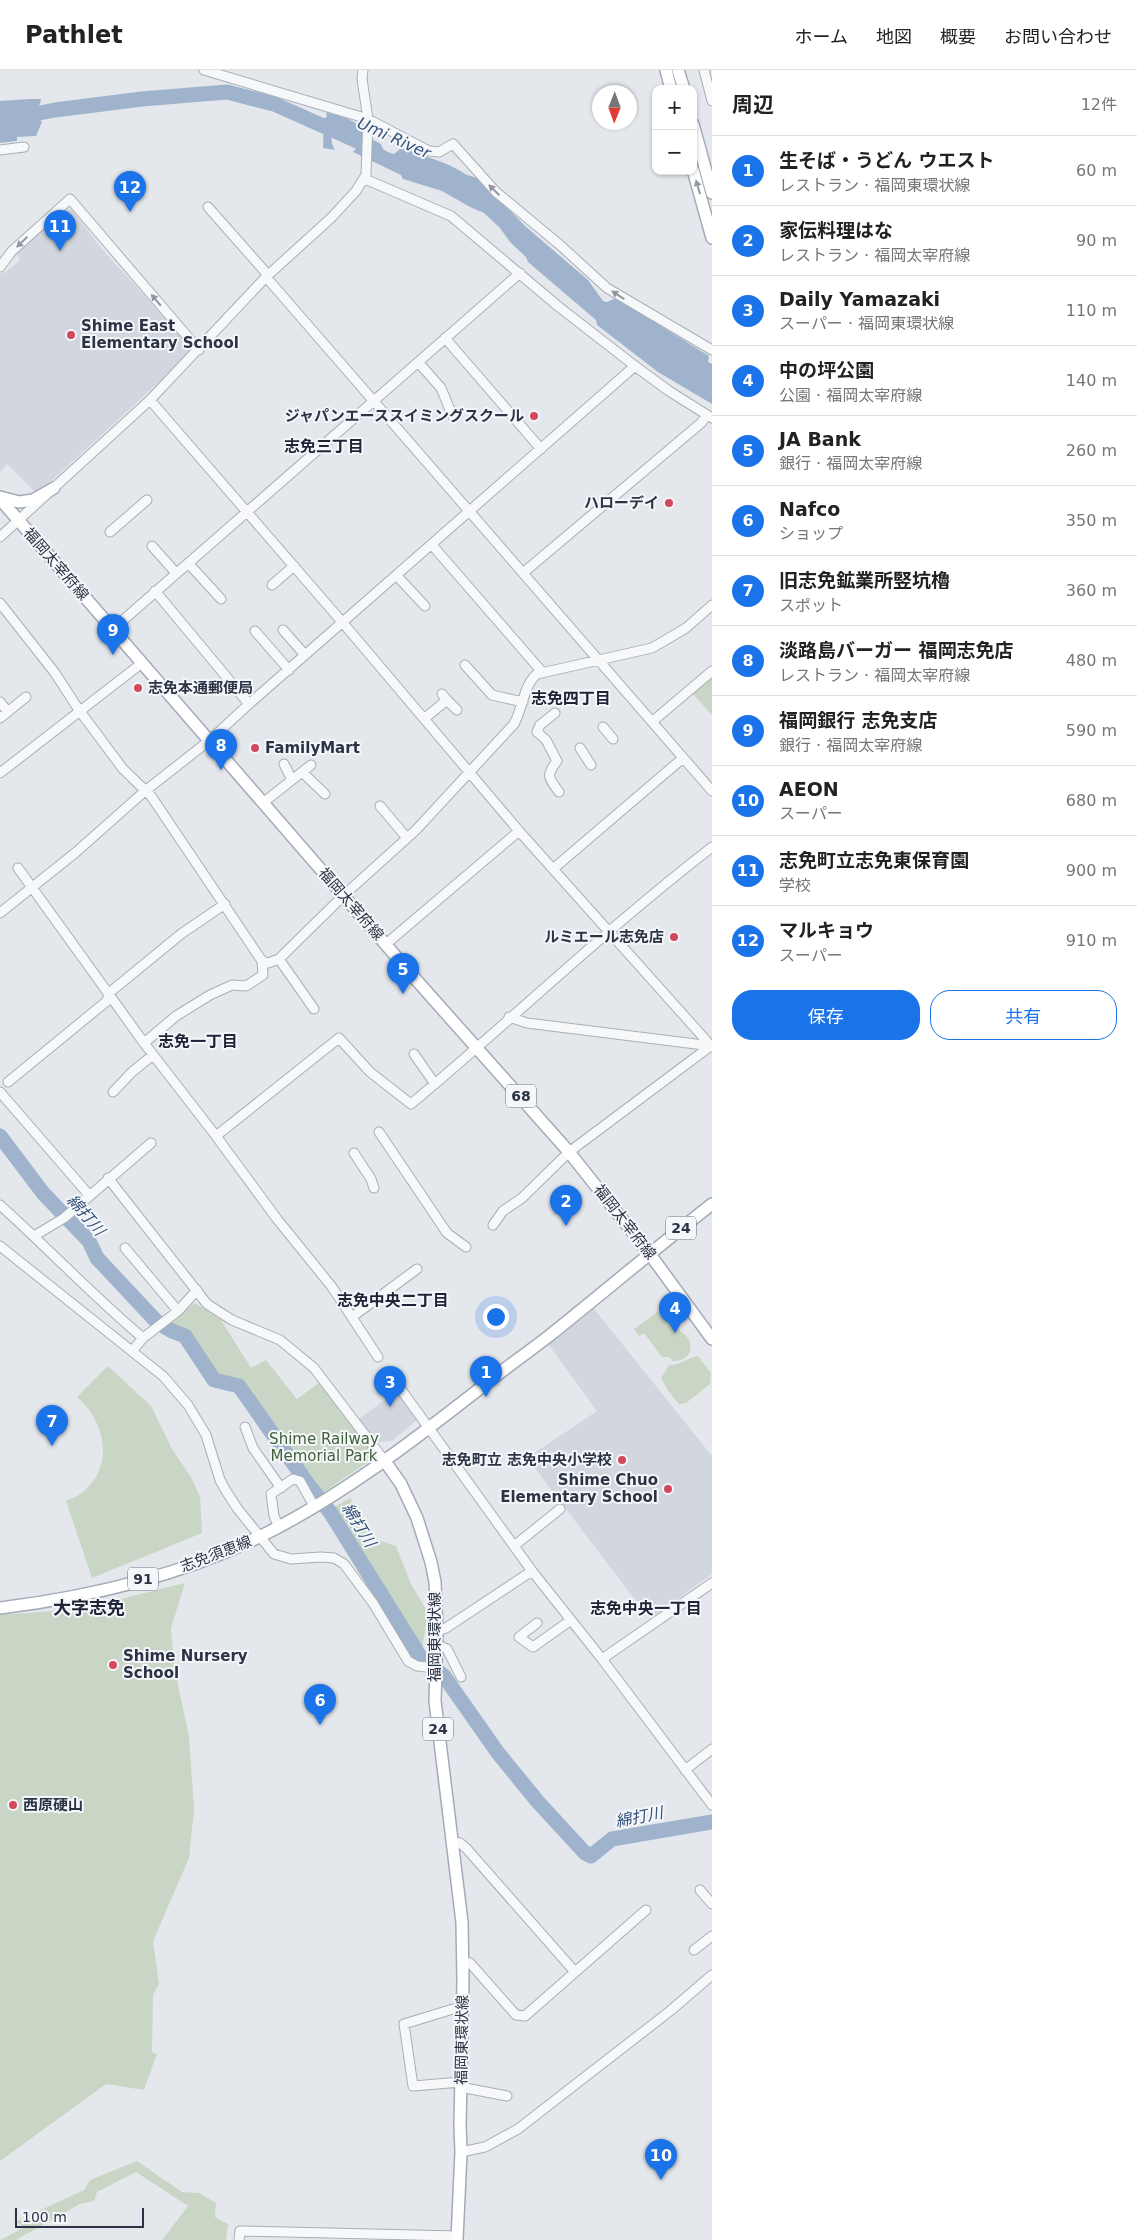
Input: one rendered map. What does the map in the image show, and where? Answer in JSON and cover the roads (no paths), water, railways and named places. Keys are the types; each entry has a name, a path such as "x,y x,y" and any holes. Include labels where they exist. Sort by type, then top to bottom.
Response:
{"main road":[{"path":"666,70 670,85"},
{"path":"678,70 683,85"},
{"path":"695,130 712,193"},
{"path":"694,175 712,238"},
{"path":"0,498 19,502 33,500 54,488"},
{"name":"福岡太宰府線","path":"0,498 386,944 569,1152 649,1253 712,1338"},
{"name":"24","path":"384,1460 429,1429 550,1335 649,1253 712,1204"},
{"name":"志免須恵線","path":"0,1608 89,1594 201,1562 260,1537 314,1506 384,1460"},
{"name":"福岡東環状線","path":"384,1460 401,1484 417,1518 427,1547 435,1582 435,1701 462,1922 460,2085 462,2152 457,2238"}],"street":[{"path":"204,70 368,121 429,151 439,152 453,144 496,192 560,245 607,288 712,350"},
{"path":"0,537 150,400 267,276 331,218 366,177 368,121 362,70"},
{"path":"704,70 712,101"},
{"path":"0,150 24,147"},
{"path":"366,177 451,216 559,307 635,366 710,416 523,573"},
{"path":"1,264 12,251 70,199 199,350"},
{"path":"208,207 712,791"},
{"path":"113,629 520,273"},
{"path":"445,338 542,449"},
{"path":"418,362 441,388 453,417"},
{"path":"0,912 75,853 145,791 210,740 635,366"},
{"path":"150,400 553,869 712,1046"},
{"path":"110,532 147,500"},
{"path":"152,546 176,573"},
{"path":"432,546 543,673"},
{"path":"188,563 221,599"},
{"path":"272,585 294,566"},
{"path":"397,576 424,606"},
{"path":"155,591 249,704"},
{"path":"0,604 55,672 79,710 123,769 145,791 225,904 262,961 263,976 246,986 232,985 210,995 176,1016 144,1043"},
{"path":"262,961 268,963 279,959 344,895 408,838 514,724 520,714 532,679 537,674 652,648 690,625 712,605"},
{"path":"254,630 289,670"},
{"path":"283,630 306,655"},
{"path":"0,773 142,663"},
{"path":"465,665 492,695 523,702"},
{"path":"653,721 712,671"},
{"path":"0,718 26,696"},
{"path":"425,718 445,697 457,710"},
{"path":"0,702 8,712"},
{"path":"554,713 540,725 537,732 546,740 557,761 549,772 549,779 559,792"},
{"path":"603,727 613,739"},
{"path":"580,748 591,765"},
{"path":"553,869 684,758"},
{"path":"284,764 292,780"},
{"path":"264,802 311,765"},
{"path":"302,772 325,794"},
{"path":"380,806 408,838"},
{"path":"386,944 520,831"},
{"path":"216,1136 339,1038 370,1072 411,1104 478,1049 509,1017 609,931 712,847"},
{"path":"18,868 153,1055 216,1136 277,1220 332,1286 378,1357"},
{"path":"8,1082 107,1001 109,994 181,934 225,904"},
{"path":"279,959 314,1009"},
{"path":"509,1017 527,1023 712,1046"},
{"path":"493,1225 503,1211 522,1198 569,1152 712,1046"},
{"path":"414,1054 435,1084"},
{"path":"113,1092 132,1072 153,1055"},
{"path":"0,1092 89,1195"},
{"path":"379,1132 447,1233 466,1247"},
{"path":"34,1236 64,1218 108,1178 151,1143"},
{"path":"354,1153 371,1179 374,1188"},
{"path":"108,1178 210,1307 232,1320 280,1340 314,1368 384,1460"},
{"path":"0,1204 100,1302 143,1338"},
{"path":"0,1246 163,1376 188,1405 206,1435 220,1480 237,1508 274,1554 285,1557 334,1558 344,1564 373,1603 408,1661 417,1666 435,1668"},
{"path":"125,1248 178,1310"},
{"path":"352,1317 417,1269"},
{"path":"132,1351 143,1338 178,1310 197,1290"},
{"path":"400,1388 532,1571 572,1620 712,1805"},
{"path":"245,1428 253,1448 281,1488"},
{"path":"279,1526 274,1516 271,1494 293,1480 300,1482 314,1506"},
{"path":"514,1546 560,1509"},
{"path":"436,1631 446,1628 532,1571"},
{"path":"602,1659 712,1583"},
{"path":"536,1623 519,1637 533,1646 572,1620"},
{"path":"436,1644 447,1649 461,1677"},
{"path":"684,1770 712,1749"},
{"path":"452,1842 460,1843 466,1848 575,1972"},
{"path":"700,1890 712,1904"},
{"path":"463,1962 470,1963 516,2016 524,2016 646,1910"},
{"path":"694,1950 712,1936"},
{"path":"462,2152 485,2148 518,2129 670,2011 712,1975"},
{"path":"462,2009 454,2009 404,2024 413,2086 460,2085 507,2096"},
{"path":"239,2240 240,2230 457,2238"}],"water":[{"path":"41,99 37,115 42,122 36,136 17,137 17,141 0,143 0,101"},
{"path":"326,112 354,122 388,152 394,154 401,148 408,150 443,162 480,180 525,226 588,280 603,301 607,302 616,298 709,356 708,362 712,364 712,404 658,372 597,325 596,320 528,262 526,257 510,242 500,228 484,213 442,191 403,179 401,175 353,152 359,145 357,139 339,131 331,134 335,150 323,148"}],"waterway":[{"name":"Umi River","path":"0,121 55,110 142,99 227,92 274,104 375,149"},
{"name":"綿打川","path":"0,1136 43,1193 89,1241 97,1258 157,1322 185,1336 214,1380 239,1386 310,1487 330,1512 421,1658 444,1676 498,1753 538,1802 585,1853 591,1856 612,1839 712,1822"}],"place":[{"name":"マルキョウ","path":"130,212"},
{"name":"志免町立志免東保育園","path":"60,251"},
{"name":"Shime East Elementary School","path":"71,335"},
{"name":"ジャパンエーススイミングスクール","path":"534,416"},
{"name":"ハローデイ","path":"669,503"},
{"name":"福岡銀行 志免支店","path":"113,655"},
{"name":"志免本通郵便局","path":"138,688"},
{"name":"FamilyMart","path":"255,748"},
{"name":"淡路島バーガー 福岡志免店","path":"221,770"},
{"name":"ルミエール志免店","path":"674,937"},
{"name":"JA Bank","path":"403,994"},
{"name":"家伝料理はな","path":"566,1226"},
{"name":"中の坪公園","path":"675,1333"},
{"name":"生そば・うどん ウエスト","path":"486,1397"},
{"name":"Daily Yamazaki","path":"390,1407"},
{"name":"旧志免鉱業所竪坑櫓","path":"52,1446"},
{"name":"志免町立 志免中央小学校","path":"622,1460"},
{"name":"Shime Chuo Elementary School","path":"668,1489"},
{"name":"Shime Nursery School","path":"113,1665"},
{"name":"Nafco","path":"320,1725"},
{"name":"西原硬山","path":"13,1805"},
{"name":"AEON","path":"661,2180"}],"district":[{"name":"志免三丁目","path":"324,446"},
{"name":"志免四丁目","path":"571,698"},
{"name":"志免一丁目","path":"198,1041"},
{"name":"志免中央二丁目","path":"393,1300"},
{"name":"大字志免","path":"89,1607"},
{"name":"志免中央一丁目","path":"646,1608"}],"park label":[{"name":"Shime Railway Memorial Park","path":"324,1448"}]}
